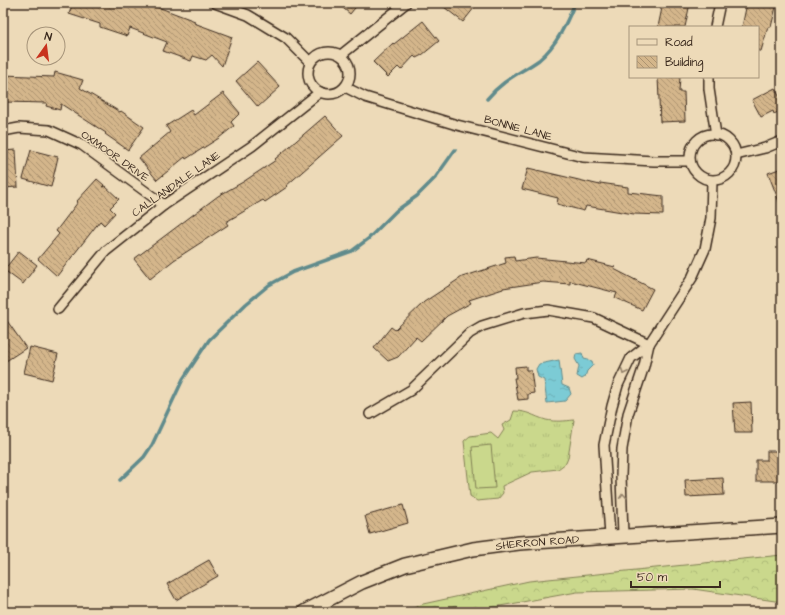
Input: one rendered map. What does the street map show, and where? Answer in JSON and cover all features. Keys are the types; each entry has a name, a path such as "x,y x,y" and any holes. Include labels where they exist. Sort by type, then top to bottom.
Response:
{"main road":[{"name":"SHERRON ROAD","path":"304,612 362,582 405,565 447,554 519,543 623,535 782,526"}],"street":[{"path":"215,3 248,15 286,38 310,62"},
{"path":"341,55 406,3"},
{"path":"714,26 720,3"},
{"path":"328,51 341,55 350,66 349,81 345,87 333,94 320,92 310,82 308,68 310,62 321,53 328,51"},
{"path":"709,78 709,90 716,135"},
{"name":"BONNIE LANE","path":"345,87 365,97 450,123 583,158 690,161"},
{"name":"CALLANDALE LANE","path":"58,309 106,251 164,205 252,146 320,92"},
{"name":"OXMOOR DRIVE","path":"3,131 20,128 50,130 82,145 164,205"},
{"path":"716,135 729,141 736,155 733,170 727,176 712,180 704,179 698,175 690,161 691,150 694,143 700,138 716,135"},
{"path":"736,155 765,148 782,141"},
{"path":"610,536 604,445 618,385 631,358 649,344 692,278 705,249 711,218 712,180"},
{"path":"370,414 411,390 470,333 482,326 524,313 548,310 594,318 649,344"},
{"path":"623,535 621,476 622,449 628,414 644,366 649,344"}],"green space":[{"path":"514,411 527,413 550,421 574,420 566,463 558,469 532,472 502,486 503,493 498,499 477,501 470,496 464,441 470,436 491,433 498,439 504,430 502,425 511,420"},
{"path":"491,445 495,488 476,489 472,447"},
{"path":"782,555 782,602 693,589 577,592 467,612 405,612 423,604 529,581"}],"water":[{"path":"582,353 584,359 592,361 593,365 582,379 577,376 579,366 575,359 576,354"},
{"path":"559,360 562,385 569,388 571,394 565,401 547,403 544,380 538,377 536,369 539,364"}],"building":[{"path":"73,3 147,3 232,37 222,66 212,55 206,60 193,56 191,61 163,51 167,42 130,28 127,36 100,27 100,24 69,14"},
{"path":"337,3 359,3 350,14"},
{"path":"439,3 478,3 463,22"},
{"path":"663,3 690,3 685,26 658,26"},
{"path":"747,3 777,3 771,27 768,27 761,51 759,51 759,26 742,26"},
{"path":"423,21 439,41 422,55 416,58 414,56 401,70 398,67 388,77 373,62 393,43 394,44"},
{"path":"257,62 280,87 258,107 236,81"},
{"path":"55,72 83,80 80,88 120,112 121,111 144,127 128,150 105,134 106,133 61,104 60,110 46,106 47,103 3,102 3,75 54,77"},
{"path":"658,78 680,78 679,92 684,92 685,121 660,122"},
{"path":"775,88 782,102 782,110 774,114 773,111 761,117 752,100"},
{"path":"223,93 240,113 231,122 234,126 219,138 186,159 185,157 157,180 139,158 170,132 166,126 191,110 194,115"},
{"path":"325,116 343,136 286,186 287,187 265,202 263,200 226,222 228,225 174,260 150,279 134,259 218,196 243,182 276,160 275,159"},
{"path":"16,150 18,187 3,188 3,151"},
{"path":"31,150 58,157 51,187 23,179"},
{"path":"528,168 600,185 600,183 628,187 628,192 663,196 663,215 634,214 586,206 584,211 557,204 558,198 522,189"},
{"path":"782,168 782,207 781,207 768,173"},
{"path":"97,179 104,185 102,187 105,186 119,199 110,208 115,213 104,225 100,221 57,276 38,259 59,234 56,231 78,202 77,201"},
{"path":"19,251 37,265 23,284 4,270"},
{"path":"514,256 515,261 536,258 586,263 587,260 615,267 614,269 653,289 642,310 615,298 617,293 570,281 570,284 543,282 503,288 469,300 471,303 447,316 421,341 416,337 398,357 388,361 374,348 391,327 395,330 424,302 462,277 506,263 505,257"},
{"path":"3,315 26,348 3,363"},
{"path":"30,347 58,354 52,380 24,373"},
{"path":"526,366 526,370 531,370 534,393 528,394 528,399 518,400 514,378 516,378 515,367"},
{"path":"751,402 752,433 735,433 733,403"},
{"path":"767,451 782,451 782,481 756,481 756,460 767,460"},
{"path":"723,478 724,495 686,497 685,480"},
{"path":"403,505 408,523 370,534 365,516"},
{"path":"209,560 218,576 176,600 167,584"}],"waterway":[{"path":"487,99 499,86 539,60 551,48 560,34 575,3"},
{"path":"120,480 144,457 152,445 183,379 209,340 246,304 269,285 293,272 352,251 368,239 396,211 417,196 435,178 455,150"}]}
